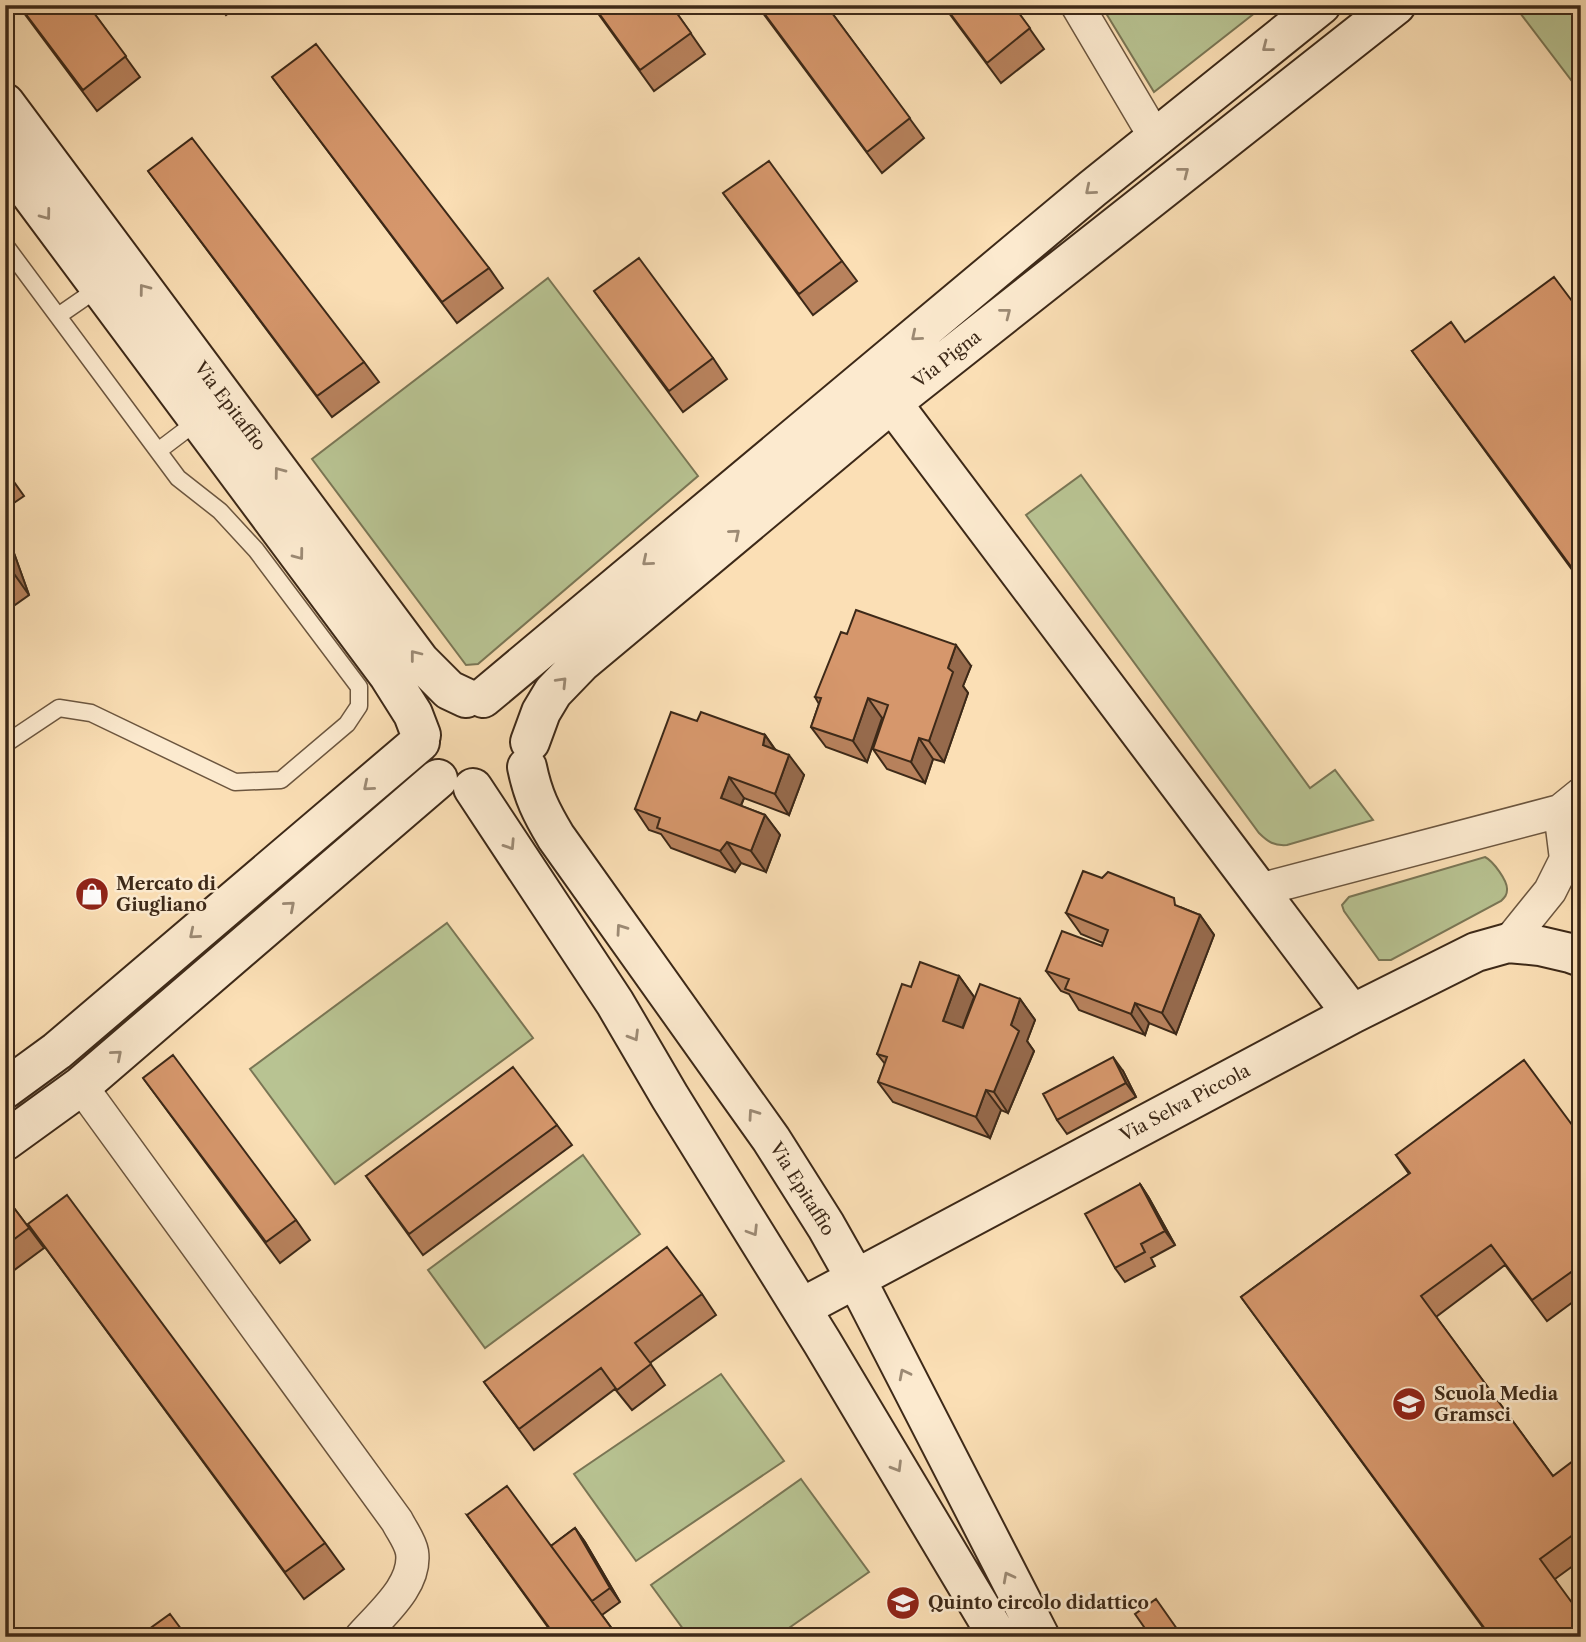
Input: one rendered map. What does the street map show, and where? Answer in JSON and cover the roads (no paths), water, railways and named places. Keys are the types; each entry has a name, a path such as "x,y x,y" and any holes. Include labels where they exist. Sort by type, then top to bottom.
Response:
{"street":[{"path":"1077,5 1155,137"},
{"path":"5,1089 57,1051 421,739 422,729 444,705 455,700 475,698 1155,137 1321,5"},
{"name":"Via Pigna","path":"529,754 541,712 553,692 581,663 892,403 1396,5"},
{"name":"Via Epitaffio","path":"5,103 420,661 449,690 516,715 530,738 533,793 543,817 771,1139 826,1226 856,1279 1040,1637"},
{"name":"Via Epitaffio","path":"5,160 199,420 322,612 403,696 413,714 421,739 422,755 428,768 455,784 615,1003 998,1637"},
{"path":"892,403 1352,1014"},
{"path":"5,1141 81,1086 455,784 498,788 510,784 519,777 529,754"},
{"path":"1259,890 1570,803 1573,866 1508,943"},
{"name":"Via Selva Piccola","path":"801,1308 1352,1014 1476,952 1508,943 1540,946 1581,957"},
{"path":"81,1086 407,1538 412,1552 411,1569 404,1585 361,1637"}],"lane":[{"path":"5,245 178,478 220,511 256,550 322,612 359,687 359,706 347,724 281,780 235,782 91,713 59,708 5,744"},
{"path":"58,316 100,287"},
{"path":"158,451 199,420"}],"place":[{"name":"Mercato di Giugliano","path":"92,894"},
{"name":"Scuola Media Gramsci","path":"1409,1404"},
{"name":"Quinto circolo didattico","path":"903,1603"}]}
